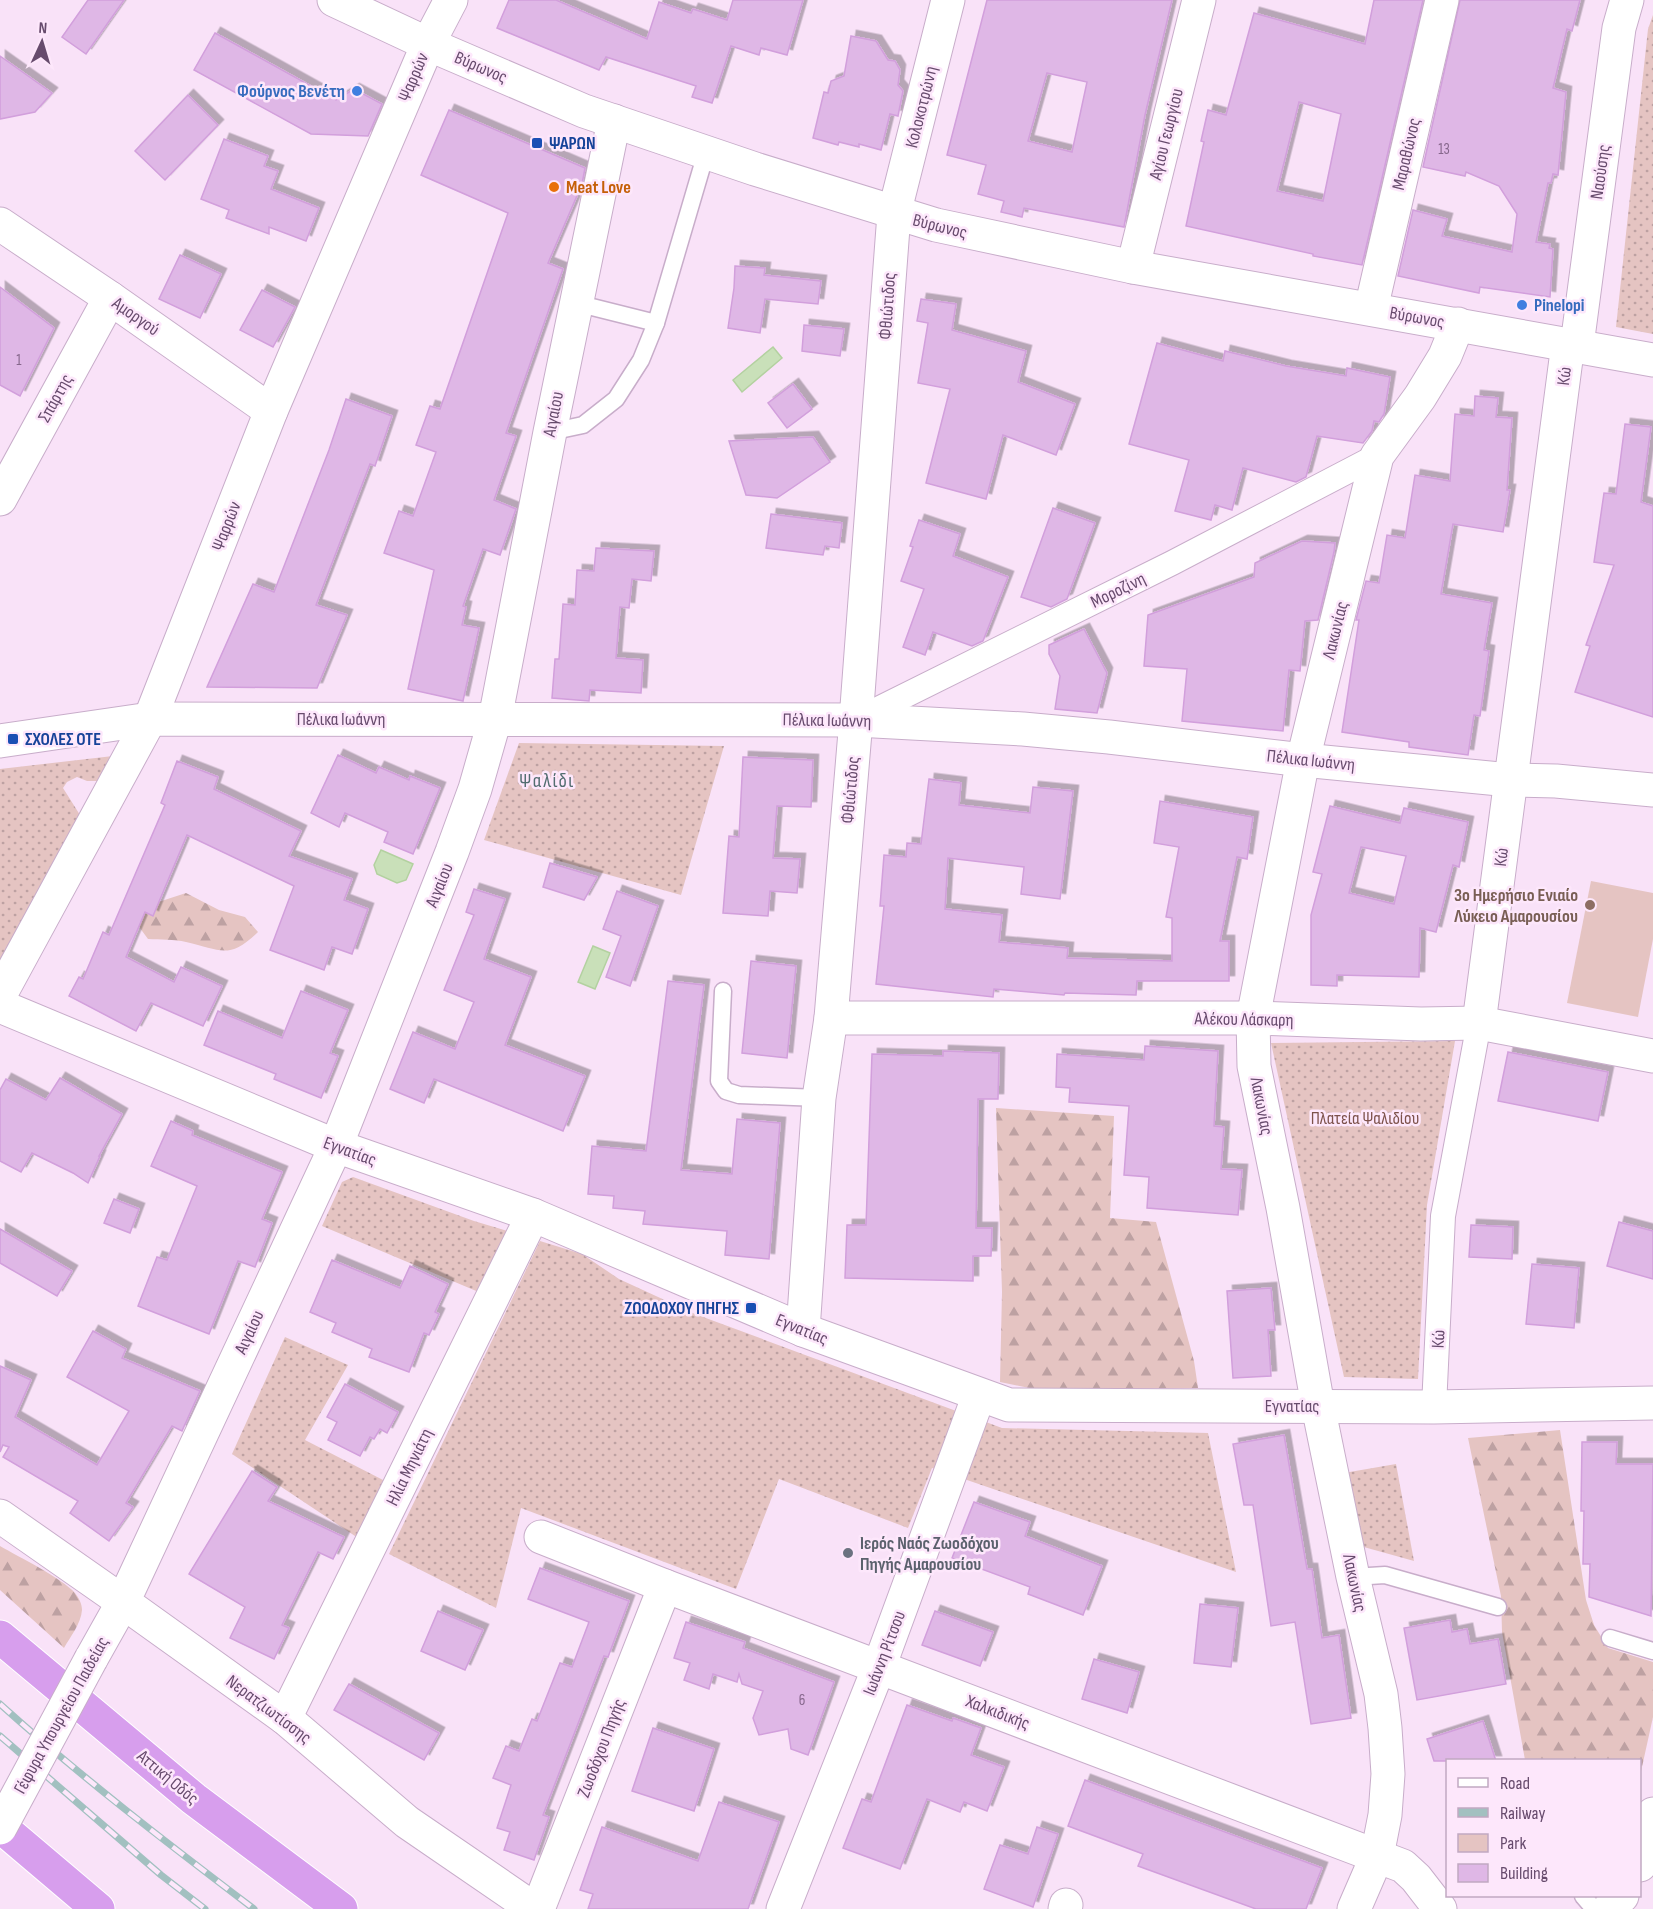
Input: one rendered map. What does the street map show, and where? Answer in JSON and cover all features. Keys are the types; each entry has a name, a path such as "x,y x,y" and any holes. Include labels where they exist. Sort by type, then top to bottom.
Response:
{"highway":[{"name":"Αττική Οδός","path":"0,1637 194,1799 341,1909"},
{"path":"1,1827 98,1909"}],"street":[{"name":"Βύρωνος","path":"334,0 555,99 706,153 894,214 977,235 1133,267 1653,360"},
{"name":"Ψαρρών","path":"0,995 150,719 271,411 428,44 451,0"},
{"name":"Κολοκοτρώνη","path":"894,214 948,0"},
{"name":"Αγίου Γεωργίου","path":"1133,267 1199,0"},
{"name":"Μαραθώνος","path":"1371,309 1442,0"},
{"name":"Ναούσης","path":"1572,345 1620,28 1627,0"},
{"name":"Αιγαίου","path":"123,1602 336,1146 475,789 495,719 549,432 614,121"},
{"name":"Φθιώτιδος","path":"803,1330 819,1098 831,1018 856,720 894,214"},
{"name":"Αμοργού","path":"0,224 110,297 271,411"},
{"name":"Σπάρτης","path":"0,499 110,297"},
{"name":"Λακωνίας","path":"1354,1909 1377,1856 1385,1815 1388,1773 1385,1728 1381,1694 1353,1577 1318,1406 1254,1066 1252,1018 1303,760 1377,456 1420,397 1445,357 1458,324"},
{"name":"Κώ","path":"1434,1407 1443,1216 1479,1023 1510,780 1572,345"},
{"name":"Μοροζίνη","path":"856,720 1172,563 1377,456"},
{"name":"Πέλικα Ιωάννη","path":"0,741 150,719 856,720 1033,730 1303,760 1510,780 1556,781 1653,790"},
{"name":"Εγνατίας","path":"0,1006 336,1146 533,1215 803,1330 1016,1407 1434,1407 1653,1402"},
{"name":"Αλέκου Λάσκαρη","path":"831,1018 1252,1018 1421,1024 1479,1023 1653,1056"},
{"name":"Ηλία Μηνιάτη","path":"285,1718 533,1215"},
{"name":"Ιωάννη Ρίτσου","path":"783,1909 879,1667 979,1395"},
{"name":"Νερατζιωτίσσης","path":"0,1516 285,1718 407,1822 536,1909"},
{"name":"Χαλκιδικής","path":"541,1537 664,1586 1403,1866 1410,1871 1440,1909"},
{"name":"Ζωοδόχου Πηγής","path":"536,1909 664,1586"},
{"name":"Γέφυρα Υπουργείου Παιδείας","path":"1,1827 123,1602"},
{"path":"1641,1861 1653,1814"},
{"path":"1609,1909 1621,1897"}],"lane":[{"path":"549,432 583,425 616,399 641,360 656,323 706,153"},
{"path":"576,303 656,323"},
{"path":"723,991 719,1081 726,1091 739,1095 819,1098"},
{"path":"1353,1577 1385,1575 1498,1607"},
{"path":"1610,1638 1653,1651"},
{"path":"1584,1897 1594,1909"}],"green space":[{"path":"1653,15 1653,334 1616,327 1648,29"},
{"path":"519,743 724,746 681,895 484,840"},
{"path":"113,756 98,781 87,781 77,777 67,782 63,788 80,815 0,965 0,769"},
{"path":"1591,881 1653,893 1653,939 1638,1017 1567,1003"},
{"path":"186,893 219,910 245,917 258,932 232,950 224,951 181,941 148,939 137,924 143,907"},
{"name":"Πλατεία Ψαλιδίου","path":"1455,1041 1427,1205 1418,1379 1344,1377 1271,1043"},
{"path":"996,1108 1114,1116 1110,1218 1156,1222 1194,1361 1198,1388 1034,1389 1000,1382 1002,1292"},
{"path":"353,1177 511,1232 481,1293 322,1226 342,1182"},
{"path":"540,1241 582,1254 619,1279 695,1314 1002,1428 1208,1433 1236,1572 932,1468 908,1528 779,1479 736,1589 521,1508 496,1608 389,1554"},
{"path":"285,1337 348,1365 305,1440 385,1481 358,1538 232,1454"},
{"path":"1560,1430 1586,1600 1594,1625 1608,1648 1653,1662 1653,1717 1641,1771 1641,1759 1525,1759 1502,1632 1501,1596 1468,1438"},
{"path":"1396,1464 1414,1561 1353,1544 1338,1474"},
{"path":"0,1546 60,1581 78,1597 82,1610 81,1615 64,1648 0,1590"}],"shaded area":[{"path":"773,347 782,358 742,392 733,380"},
{"path":"381,850 413,864 406,880 397,883 377,874 374,865"},
{"path":"593,946 610,953 595,989 578,982"}],"building":[{"path":"88,0 124,0 86,54 62,37"},
{"path":"509,0 556,0 647,39 659,2 691,13 693,9 727,20 733,0 803,0 787,55 761,48 759,55 731,46 712,103 692,97 696,86 606,57 599,70 497,28"},
{"path":"987,0 1172,0 1145,115 1124,227 1024,208 1022,217 1001,212 1004,201 978,194 986,165 947,155","holes":["1047,73 1087,82 1072,152 1028,141"]},
{"path":"1374,0 1423,0 1362,265 1313,256 1313,254 1186,226 1204,142 1201,141 1208,110 1226,115 1254,13 1365,44","holes":["1299,102 1341,114 1323,201 1277,191"]},
{"path":"1460,0 1580,0 1572,31 1567,29 1553,88 1566,92 1558,175 1553,174 1551,183 1548,183 1536,242 1550,244 1549,248 1553,249 1550,297 1480,287 1479,293 1398,276 1413,210 1447,219 1442,236 1512,252 1517,214 1499,186 1466,172 1465,176 1423,167"},
{"path":"215,33 336,100 354,89 382,104 368,136 311,134 194,70"},
{"path":"851,36 876,41 888,60 895,61 900,70 898,85 903,91 898,116 890,114 881,150 859,144 859,147 839,142 838,145 813,138 824,92 828,93 831,81 844,76"},
{"path":"0,56 52,93 35,112 0,119"},
{"path":"188,95 218,125 165,180 135,151"},
{"path":"449,110 585,168 582,184 548,263 563,269 506,433 516,436 494,500 516,509 500,555 483,549 463,606 466,607 462,625 479,628 463,701 408,689 434,570 384,553 399,511 413,516 436,452 416,445 430,406 440,409 508,213 421,175"},
{"path":"224,139 268,156 264,166 278,171 271,189 319,208 306,241 269,227 269,234 226,218 229,210 201,199"},
{"path":"180,255 221,274 200,318 159,299"},
{"path":"735,266 765,268 764,275 821,281 818,304 765,299 760,333 728,328"},
{"path":"0,287 54,328 20,396 0,385"},
{"path":"262,290 295,307 273,347 240,330"},
{"path":"921,299 956,304 952,330 1026,351 1018,382 1075,404 1056,455 1003,435 986,499 926,483 950,389 918,383 928,323 917,321"},
{"path":"804,325 844,329 840,356 802,351"},
{"path":"1157,343 1223,361 1225,351 1286,366 1346,376 1347,368 1390,377 1384,414 1379,422 1374,421 1372,431 1363,443 1317,436 1306,477 1296,482 1243,468 1232,510 1215,505 1211,520 1175,511 1189,460 1129,444"},
{"path":"793,384 812,409 787,428 768,403"},
{"path":"1475,396 1498,398 1496,417 1512,418 1507,490 1510,490 1503,532 1453,524 1441,594 1492,603 1484,650 1489,651 1480,716 1474,715 1468,755 1409,747 1409,742 1342,732 1359,620 1356,620 1366,581 1379,583 1387,535 1405,538 1415,475 1450,481 1455,414 1474,416"},
{"path":"346,399 392,416 375,466 370,464 316,605 347,615 317,688 207,687 253,584 274,592 329,450"},
{"path":"1625,424 1651,427 1641,502 1653,506 1653,717 1575,692 1590,646 1586,645 1614,565 1594,562 1604,493 1616,494"},
{"path":"813,437 830,462 777,498 746,495 729,441"},
{"path":"1053,508 1095,523 1067,599 1051,607 1021,597"},
{"path":"771,514 842,523 839,548 825,546 823,555 766,548"},
{"path":"919,520 960,534 953,556 1008,577 983,641 972,646 933,632 925,655 903,647 924,589 901,581 913,547 910,546"},
{"path":"1302,541 1335,543 1318,620 1305,621 1300,671 1289,670 1283,731 1182,721 1187,669 1144,666 1148,615 1254,577 1255,563"},
{"path":"596,548 654,551 651,581 632,579 629,608 620,607 616,658 643,660 641,693 590,690 589,701 552,698 555,659 559,659 563,604 575,605 577,570 594,571"},
{"path":"1084,629 1107,673 1097,713 1055,709 1060,676 1049,654 1049,645"},
{"path":"338,755 376,773 379,767 409,780 410,776 440,788 413,854 384,842 388,832 345,813 339,827 311,813"},
{"path":"743,757 813,760 811,807 777,806 773,858 800,859 797,893 770,891 768,916 723,913 729,836 739,837"},
{"path":"177,761 218,777 214,789 301,831 289,856 352,879 344,900 368,909 352,954 332,947 324,970 270,950 294,886 187,835 153,916 145,912 126,957 174,982 181,967 222,986 203,1026 151,1003 136,1031 69,996 79,977 83,979 103,932 109,935 165,805 161,803"},
{"path":"929,779 961,783 959,805 1030,813 1033,787 1073,791 1060,899 1021,894 1024,867 948,858 945,909 1002,915 999,942 1068,948 1067,958 1172,961 1172,918 1166,917 1179,847 1154,843 1160,801 1253,817 1247,859 1237,857 1220,941 1229,941 1229,981 1137,981 1136,995 1065,993 1064,995 994,989 993,997 876,984 884,906 880,906 884,855 906,857 907,843 921,844"},
{"path":"1330,806 1400,823 1404,808 1468,822 1459,867 1453,865 1436,932 1420,928 1419,977 1337,975 1337,986 1311,985 1311,915 1322,874 1313,872","holes":["1361,847 1406,856 1394,904 1349,893"]},
{"path":"550,863 597,877 584,900 543,887"},
{"path":"474,889 505,899 484,959 531,977 505,1045 585,1076 563,1131 434,1079 424,1103 390,1089 413,1032 455,1049 474,1002 444,990 474,915 466,912"},
{"path":"617,891 658,906 630,986 606,977 621,936 603,929"},
{"path":"751,961 796,966 787,1058 742,1053"},
{"path":"668,981 704,985 681,1170 732,1174 737,1119 780,1123 769,1259 725,1255 727,1231 643,1224 645,1211 613,1208 614,1196 588,1194 592,1146 646,1151"},
{"path":"301,991 348,1010 330,1053 338,1056 321,1098 274,1079 276,1074 204,1045 218,1011 282,1038"},
{"path":"1145,1046 1218,1051 1214,1126 1224,1127 1221,1169 1242,1170 1238,1215 1147,1208 1149,1177 1124,1175 1129,1106 1069,1102 1070,1088 1056,1087 1057,1054 1144,1060"},
{"path":"943,1051 999,1053 998,1099 978,1099 976,1228 992,1228 991,1256 973,1256 973,1281 845,1278 847,1225 866,1225 872,1054 943,1056"},
{"path":"1508,1052 1608,1072 1598,1121 1498,1101"},
{"path":"60,1078 122,1114 99,1156 88,1183 32,1153 21,1172 0,1161 0,1090 6,1079 46,1100"},
{"path":"171,1121 193,1131 192,1135 282,1172 262,1219 272,1223 255,1267 238,1261 209,1334 138,1306 157,1257 167,1260 197,1186 151,1166"},
{"path":"114,1199 139,1209 130,1233 104,1223"},
{"path":"1619,1222 1653,1231 1653,1279 1607,1266"},
{"path":"1471,1225 1513,1227 1512,1259 1469,1257"},
{"path":"0,1229 72,1271 57,1296 0,1263"},
{"path":"332,1260 400,1288 410,1266 448,1284 435,1312 439,1314 429,1335 424,1333 409,1372 369,1357 372,1349 332,1332 336,1323 310,1312"},
{"path":"1532,1264 1579,1268 1574,1328 1526,1324"},
{"path":"1271,1288 1275,1330 1268,1330 1271,1376 1233,1378 1227,1291"},
{"path":"93,1331 126,1349 122,1358 200,1391 182,1431 172,1426 126,1503 133,1507 109,1541 70,1513 78,1501 3,1457 9,1447 3,1445 0,1452 0,1366 31,1380 15,1417 97,1465 129,1411 67,1377"},
{"path":"345,1384 398,1412 387,1433 380,1429 374,1439 370,1437 360,1456 328,1440 337,1422 327,1417"},
{"path":"1284,1435 1307,1569 1312,1569 1322,1638 1339,1635 1351,1718 1311,1724 1295,1622 1271,1626 1253,1505 1244,1505 1233,1444"},
{"path":"1582,1442 1617,1442 1616,1464 1653,1464 1651,1616 1589,1597 1590,1564 1583,1564"},
{"path":"252,1471 277,1487 268,1501 344,1537 333,1559 318,1552 282,1625 289,1628 274,1659 230,1638 245,1607 189,1574"},
{"path":"974,1502 1030,1522 1025,1536 1102,1566 1083,1615 1028,1594 1030,1587 952,1558"},
{"path":"540,1568 629,1601 608,1657 604,1656 543,1815 549,1817 534,1860 504,1850 510,1832 497,1828 511,1785 493,1778 506,1746 519,1751 532,1719 537,1721 560,1663 572,1667 589,1622 528,1599"},
{"path":"1200,1604 1238,1608 1231,1667 1194,1663"},
{"path":"438,1611 483,1630 465,1670 421,1651"},
{"path":"935,1611 993,1632 980,1666 922,1645"},
{"path":"1450,1620 1452,1632 1467,1629 1470,1644 1498,1639 1506,1684 1417,1700 1404,1628"},
{"path":"686,1622 745,1642 743,1648 834,1682 808,1755 791,1749 788,1729 759,1735 753,1718 763,1691 742,1684 739,1674 737,1682 713,1674 709,1689 684,1680 690,1663 674,1658"},
{"path":"1094,1659 1139,1672 1127,1713 1082,1699"},
{"path":"349,1684 439,1733 424,1760 334,1710"},
{"path":"907,1705 952,1721 953,1718 981,1728 971,1755 1004,1767 987,1811 964,1802 960,1812 927,1799 900,1869 843,1848 862,1799 871,1802"},
{"path":"1483,1721 1495,1759 1434,1761 1427,1739"},
{"path":"653,1728 714,1749 694,1811 632,1791"},
{"path":"1085,1780 1322,1868 1306,1909 1256,1909 1138,1866 1143,1854 1068,1826"},
{"path":"719,1802 779,1822 748,1909 588,1909 593,1894 580,1890 602,1827 698,1861"},
{"path":"1037,1827 1058,1834 1033,1907 984,1889 1000,1845 1028,1854"}],"railway":[{"path":"0,1704 93,1784 254,1909"},
{"path":"0,1736 161,1875 205,1909"}],"place":[{"name":"Φούρνος Βενέτη","path":"357,91"},
{"name":"ΨΑΡΩΝ","path":"537,143"},
{"name":"Meat Love","path":"554,187"},
{"name":"Pinelopi","path":"1522,305"},
{"name":"ΣΧΟΛΕΣ ΟΤΕ","path":"13,739"},
{"name":"3ο Ημερήσιο Ενιαίο Λύκειο Αμαρουσίου","path":"1590,905"},
{"name":"ΖΩΟΔΟΧΟΥ ΠΗΓΗΣ","path":"751,1308"},
{"name":"Ιερός Ναός Ζωοδόχου Πηγής Αμαρουσίου","path":"848,1553"}],"district":[{"name":"Ψαλίδι","path":"547,780"}]}
